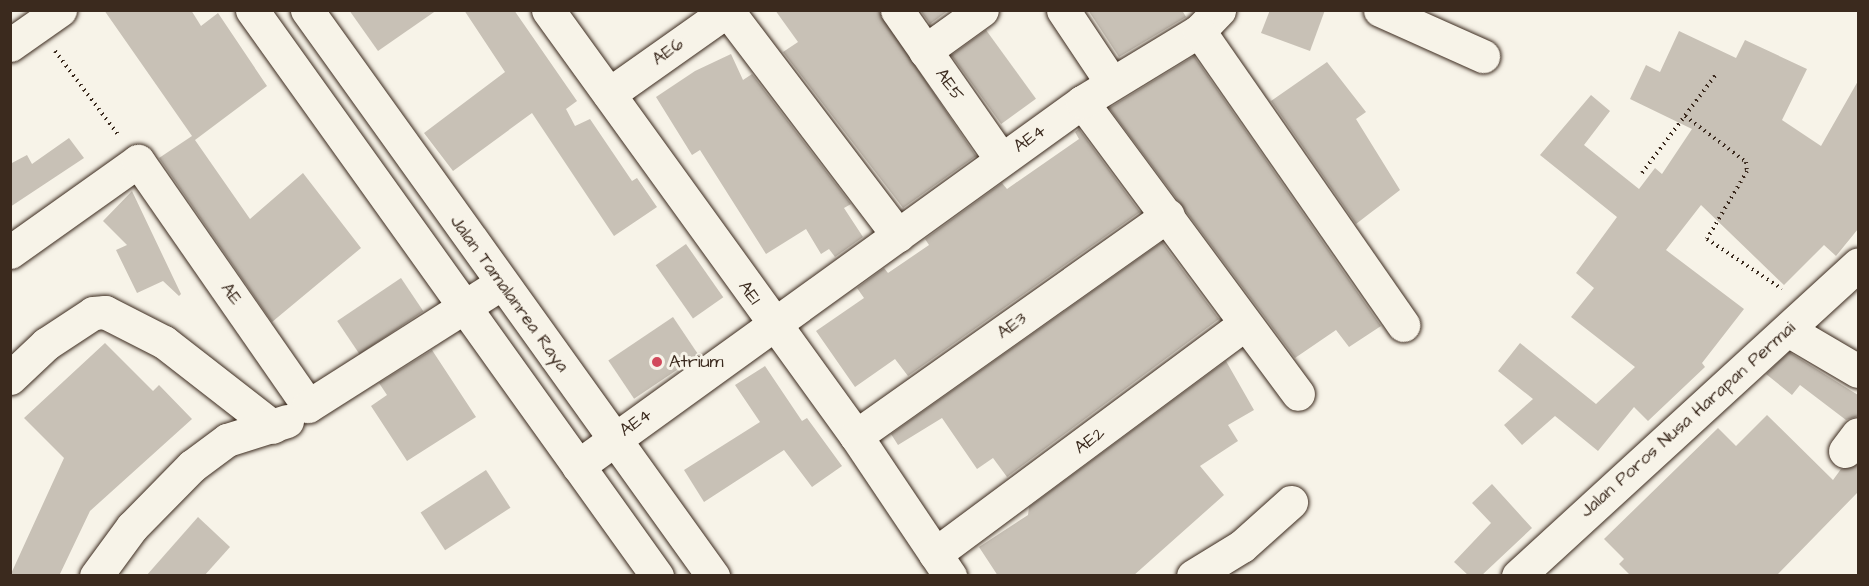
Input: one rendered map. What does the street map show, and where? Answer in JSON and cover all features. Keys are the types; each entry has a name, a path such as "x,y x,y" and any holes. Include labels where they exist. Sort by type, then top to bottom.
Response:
{"street":[{"path":"252,10 657,576"},
{"name":"Jalan Tamalanrea Raya","path":"308,10 500,284 616,437 713,576"},
{"name":"AE1","path":"548,10 772,326 856,436 943,565"},
{"name":"AE5","path":"897,10 1001,159"},
{"path":"925,51 982,10"},
{"path":"1063,10 1112,82"},
{"path":"1380,10 1482,56"},
{"path":"728,11 898,235"},
{"name":"AE6","path":"609,94 728,11"},
{"path":"10,45 49,18"},
{"name":"AE4","path":"578,466 1001,159 1112,82 1209,21 1403,325"},
{"path":"1082,102 1168,215 1243,325 1298,394"},
{"path":"10,252 138,161"},
{"name":"AE","path":"138,161 309,406"},
{"name":"AE3","path":"856,436 1168,215"},
{"name":"Jalan Poros Nusa Harapan Permai","path":"1518,576 1858,264"},
{"path":"96,576 132,526 192,466 226,440 273,427 466,308 500,284"},
{"path":"10,378 46,344 93,313 105,312 164,342 273,427"},
{"path":"1799,319 1858,371"},
{"name":"AE2","path":"943,565 1243,325"},
{"path":"1193,576 1242,546 1291,502"},
{"path":"1226,576 1242,546"}],"path":[{"path":"49,18 138,161"},
{"path":"1642,173 1717,73"},
{"path":"1685,116 1746,162 1748,171 1707,239 1799,319"}],"building":[{"path":"104,10 191,10 201,26 218,13 267,86 195,140 250,219 303,173 361,248 272,322 159,158 192,136"},
{"path":"349,10 437,10 378,51"},
{"path":"464,10 514,10 577,101 566,109 575,126 590,119 632,181 637,178 657,207 614,236 532,113 453,171 424,133 505,72"},
{"path":"775,10 878,10 976,156 903,208 783,52 798,42"},
{"path":"920,10 949,10 930,24"},
{"path":"1088,10 1182,10 1186,17 1119,57"},
{"path":"1270,10 1325,10 1310,51 1261,33"},
{"path":"986,30 1036,99 1001,124 951,55"},
{"path":"1679,31 1736,58 1745,40 1807,69 1782,120 1821,146 1858,81 1858,229 1836,256 1824,245 1784,285 1701,205 1666,250 1744,309 1702,363 1705,367 1648,421 1634,407 1598,451 1555,416 1522,445 1504,425 1533,399 1498,371 1520,343 1596,404 1635,367 1571,317 1594,288 1576,273 1617,217 1540,155 1591,95 1610,111 1584,145 1639,189 1655,168 1662,174 1692,129 1630,99 1646,65 1660,72"},
{"path":"731,54 743,80 752,74 851,204 844,208 863,237 835,257 829,249 821,254 806,229 766,254 700,150 692,155 656,97 695,71"},
{"path":"1194,56 1381,326 1349,347 1336,330 1295,358 1109,108"},
{"path":"1327,62 1366,112 1356,119 1400,190 1356,224 1271,101"},
{"path":"1079,129 1140,212 908,376 895,359 855,387 816,331 864,298 857,288 884,268 888,273 929,245 925,239 1002,183 1007,189 1079,139 1075,132"},
{"path":"69,138 84,158 10,207 10,164 27,155 32,164"},
{"path":"132,191 181,294 179,296 163,281 137,293 116,250 127,245 103,221"},
{"path":"1162,242 1219,319 1007,477 993,458 977,469 942,418 898,445 891,434"},
{"path":"686,244 723,297 693,318 656,265"},
{"path":"401,278 423,311 360,354 337,321"},
{"name":"Atrium","path":"673,317 699,355 634,399 608,361"},
{"path":"105,343 153,391 159,385 192,419 90,511 59,576 10,576 64,458 24,418"},
{"path":"432,350 476,417 407,461 371,406 387,395 379,383"},
{"path":"1789,352 1858,395 1858,416 1846,420 1800,385 1792,395 1766,374"},
{"path":"1226,361 1254,410 1228,425 1238,441 1200,466 1224,495 1133,576 998,576 979,547 1028,515 1029,507"},
{"path":"765,366 802,421 807,418 842,466 812,487 784,450 704,502 684,470 760,422 735,385"},
{"path":"1767,415 1833,480 1841,469 1858,464 1858,492 1776,576 1631,576 1619,564 1624,559 1604,539 1718,428 1736,446"},
{"path":"486,470 511,508 445,550 421,512"},
{"path":"1492,484 1532,528 1481,576 1469,576 1454,562 1491,523 1472,503"},
{"path":"198,517 230,547 204,576 146,576"}],"place":[{"name":"Atrium","path":"657,362"}]}
